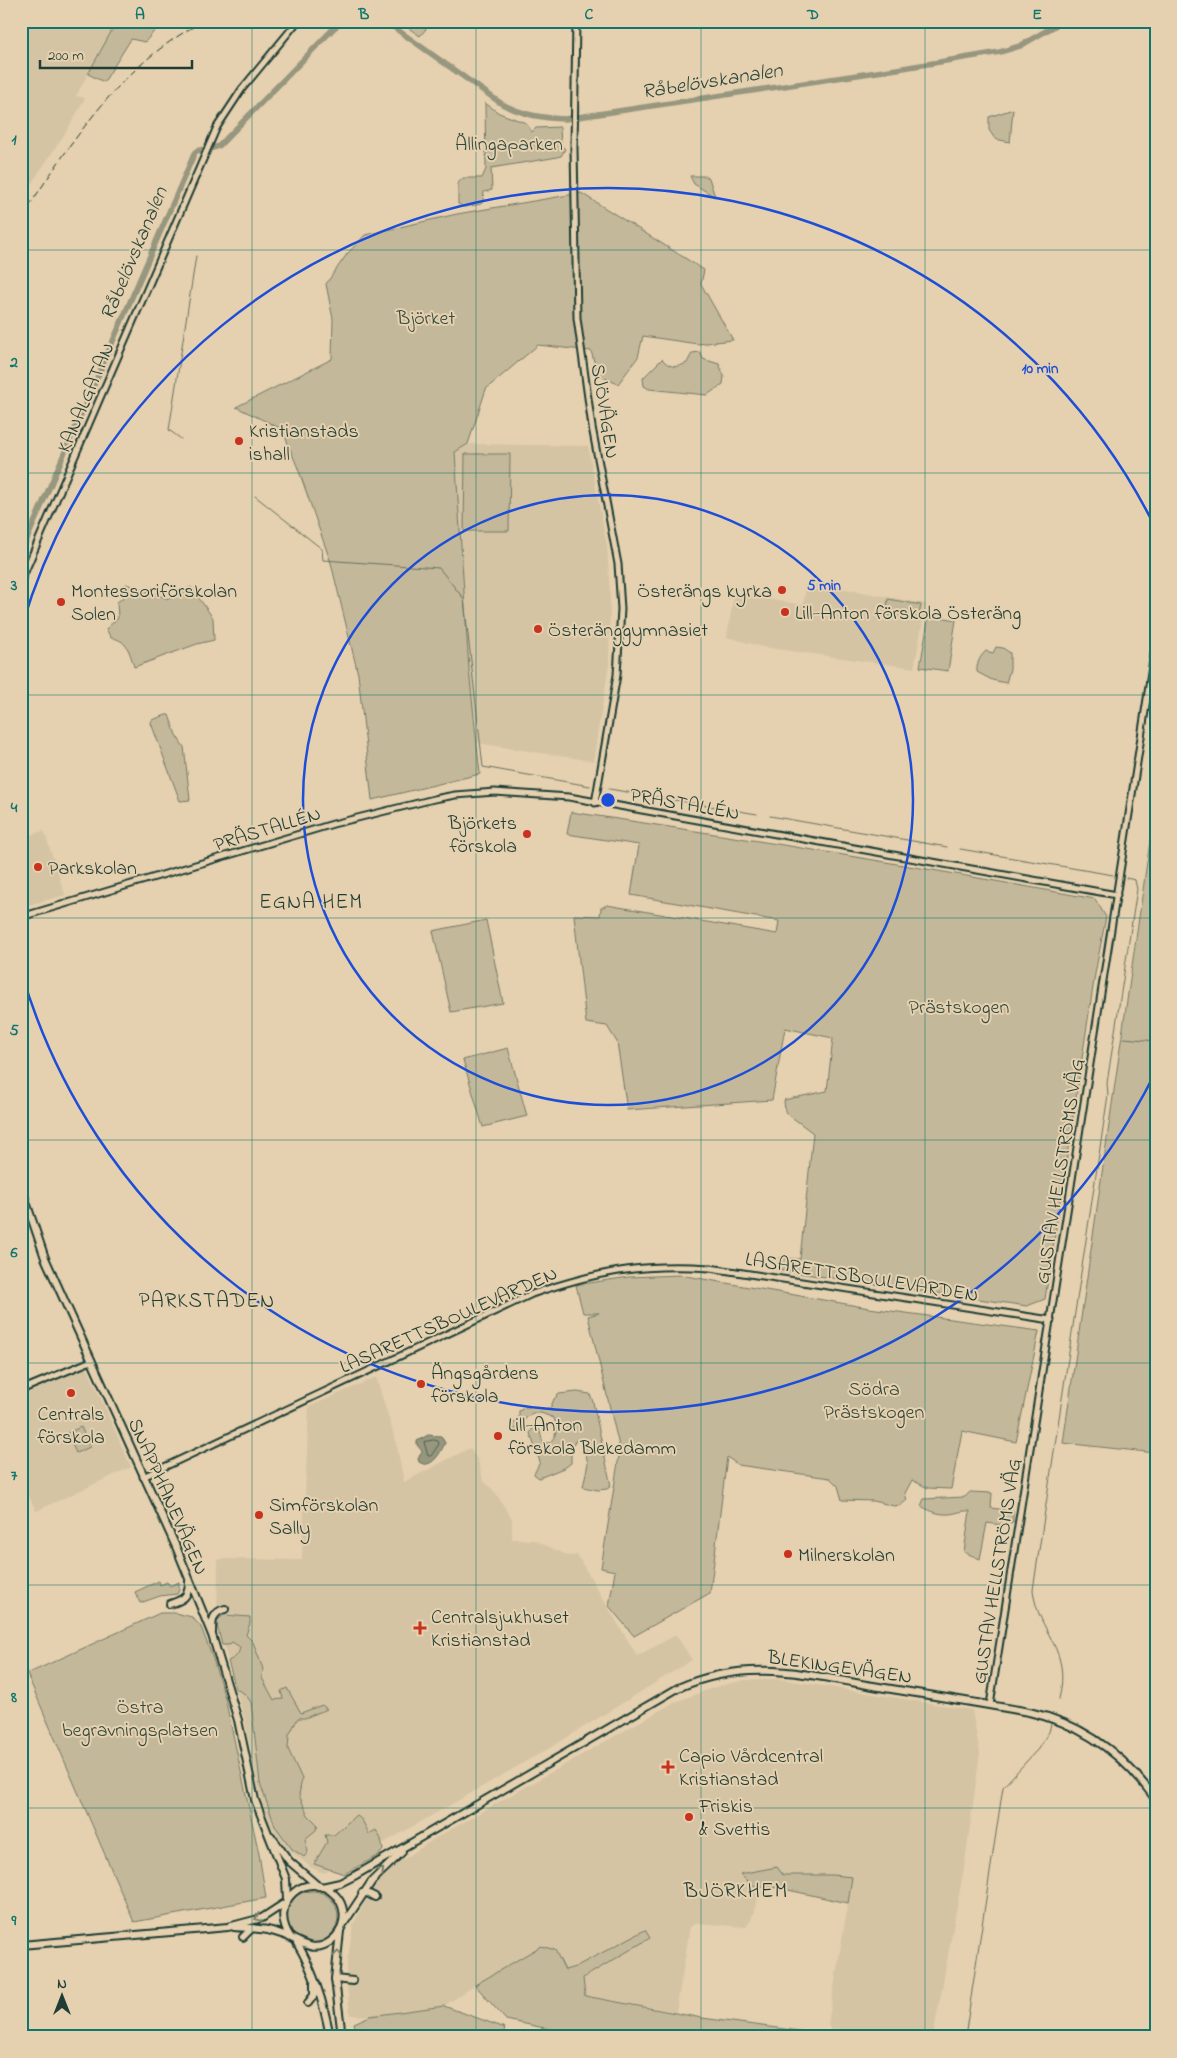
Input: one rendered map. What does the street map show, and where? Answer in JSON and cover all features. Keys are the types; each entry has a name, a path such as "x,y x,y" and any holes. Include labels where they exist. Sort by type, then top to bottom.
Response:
{"main road":[{"name":"SNAPPHANEVÄGEN","path":"21,1187 45,1258 177,1549 212,1635 228,1681 255,1800 286,1878 286,1901"},
{"path":"170,1604 183,1600 186,1596 189,1578"},
{"path":"212,1635 214,1616 226,1609"},
{"name":"BLEKINGEVÄGEN","path":"320,1886 348,1879 663,1696 692,1682 711,1676 745,1670 786,1671 1043,1715 1084,1732 1105,1745 1124,1761 1156,1800"},
{"name":"SNAPPHANEVÄGEN","path":"264,1825 289,1861 320,1886"},
{"name":"BLEKINGEVÄGEN","path":"342,1928 362,1893 383,1868 410,1844"},
{"path":"21,1945 228,1926 262,1918 301,1888 320,1886 335,1895 343,1909 335,1979 342,2037"},
{"path":"362,1893 367,1892 375,1897"},
{"path":"286,1901 283,1922 312,1972 320,1991 330,2037"},
{"path":"228,1926 266,1930 304,1946 321,1946 336,1937 342,1928"},
{"path":"243,1937 251,1929"},
{"path":"308,2003 314,1995 312,1972"},
{"path":"335,1979 353,1981"}],"street":[{"name":"KANALGATAN","path":"21,581 217,127 232,102 298,21"},
{"name":"SJÖVÄGEN","path":"576,21 574,113 576,318 592,427 618,564 621,609 617,675 596,802"},
{"name":"GUSTAV HELLSTRÖMS VÄG","path":"990,1705 1156,641"},
{"name":"PRÄSTALLÉN","path":"21,917 333,824 434,799 455,795 495,792 569,797 1116,895"},
{"name":"LASARETTSBOULEVARDEN","path":"143,1477 532,1294 588,1276 623,1270 667,1266 710,1268 1051,1320"},
{"path":"21,1390 91,1362"}],"shaded area":[{"path":"21,21 117,21 76,96 85,98 68,129 21,199"},
{"name":"Österänggymnasiet","path":"468,444 588,446 607,546 610,594 609,665 593,761 477,743 469,670 455,452"},
{"path":"807,582 926,604 914,668 763,647 727,637 734,594 803,605"},
{"name":"Parkskolan","path":"44,831 65,895 21,907 21,838"},
{"path":"87,1367 131,1467 36,1511 21,1480 21,1396"},
{"name":"Centralsjukhuset Kristianstad","path":"376,1377 395,1438 404,1482 470,1448 478,1461 483,1480 495,1492 512,1519 512,1539 534,1540 569,1556 577,1555 637,1656 676,1635 692,1660 553,1746 375,1848 324,1873 312,1868 285,1847 269,1823 259,1792 244,1717 217,1622 218,1559 302,1560 309,1407"},
{"path":"780,1679 972,1710 980,1753 965,1862 933,2037 834,2036 828,2024 848,1903 807,1877 783,1875 741,1874 752,1886 763,1891 758,1898 751,1920 746,1927 697,1923 690,1927 676,2012 585,1996 583,1978 650,1938 565,1970 555,1950 475,1985 444,2006 370,2016 350,2015 346,1971 353,1925 371,1889 385,1872 434,1839 673,1703 712,1688 744,1680"}],"green space":[{"path":"117,21 163,21 145,42 131,39 104,82 88,74"},
{"path":"412,21 432,22 420,36 407,27"},
{"name":"Ällingaparken","path":"485,103 499,113 526,123 532,132 536,128 560,127 561,145 565,149 561,156 491,168 492,190 484,192 481,204 464,207 458,204 458,183 463,178 482,178 486,169"},
{"path":"1013,109 1010,142 995,139 989,130 989,117"},
{"path":"690,176 705,176 709,178 715,197 694,184"},
{"name":"Björket","path":"581,193 704,270 701,284 733,340 698,344 643,336 638,357 618,384 598,375 591,351 538,345 486,389 468,444 455,452 469,670 480,774 372,800 358,674 331,563 299,471 282,429 236,407 332,359 333,319 326,284 347,254 365,235 457,214"},
{"path":"700,352 703,359 719,364 724,376 723,384 707,395 649,389 644,386 643,378 662,359 671,366 680,366 687,363 692,353"},
{"path":"465,454 510,454 509,531 464,531"},
{"path":"126,584 169,599 191,587 213,618 214,640 197,644 134,667 127,648 121,641 111,638 106,629 118,618 117,602 123,598"},
{"path":"888,599 921,605 918,621 886,615"},
{"path":"929,615 956,620 948,671 920,667"},
{"path":"996,647 1003,648 1010,653 1010,669 1006,683 992,680 977,672 978,663 982,655 986,651 993,653"},
{"path":"169,715 176,735 184,747 190,800 180,801 151,723 152,720"},
{"path":"1156,800 1156,1453 1063,1443"},
{"name":"Prästskogen","path":"571,812 833,853 1095,899 1106,917 1095,974 1045,1299 1027,1306 777,1270 779,1258 800,1259 813,1133 785,1112 784,1100 827,1091 833,1038 785,1028 772,1100 627,1110 617,1042 607,1026 586,1023 574,915 600,916 601,908 607,905 777,934 779,921 631,895 639,845 567,834"},
{"path":"486,920 503,1003 451,1012 433,931"},
{"path":"508,1048 527,1116 483,1127 463,1060"},
{"name":"Södra Prästskogen","path":"680,1275 869,1308 1039,1331 1016,1442 962,1431 951,1489 928,1488 912,1480 905,1493 907,1500 901,1505 894,1506 874,1501 842,1500 838,1486 830,1478 738,1465 727,1457 710,1593 634,1636 609,1606 615,1571 601,1568 620,1450 588,1316 599,1313 583,1313 576,1285 629,1277"},
{"path":"577,1392 590,1394 593,1402 611,1486 607,1489 598,1490 583,1487 588,1463 582,1441 575,1441 571,1452 571,1463 566,1467 539,1478 534,1474 540,1462 530,1433 533,1428 539,1428 543,1443 549,1443 554,1438 556,1432 554,1418 541,1413 532,1413 525,1419 521,1429 513,1429 511,1425 519,1420 519,1411 526,1407 550,1409 554,1399 559,1394"},
{"path":"81,1427 90,1447 76,1453 67,1433"},
{"path":"970,1492 992,1493 991,1508 1013,1511 1013,1522 1001,1525 987,1523 980,1559 964,1552 970,1511 942,1514 921,1506 924,1499 965,1497"},
{"path":"159,1581 160,1585 167,1582 170,1586 179,1582 177,1594 160,1596 140,1603 135,1592"},
{"name":"Östra begravningsplatsen","path":"160,1613 175,1613 192,1617 201,1627 212,1656 225,1698 259,1854 266,1898 134,1922 27,1674"},
{"path":"224,1615 250,1617 246,1635 253,1642 263,1669 262,1678 274,1700 283,1699 281,1691 287,1688 301,1713 322,1705 327,1709 305,1718 298,1718 289,1735 288,1749 302,1779 299,1795 308,1815 318,1825 316,1830 305,1839 308,1852 304,1857 292,1849 275,1826 260,1783 251,1702 245,1694 236,1689 228,1661 236,1656 240,1647 232,1642 229,1645 222,1645 216,1621"},
{"path":"356,1815 362,1820 369,1834 376,1830 381,1839 383,1850 379,1855 344,1874 314,1864 327,1842 325,1835 334,1835"},
{"path":"777,1867 783,1875 852,1877 848,1903 779,1888 752,1886 740,1874"},
{"path":"307,1891 317,1891 331,1898 338,1912 338,1922 331,1936 317,1943 307,1943 297,1939 290,1932 286,1922 286,1912 290,1902 297,1895"},
{"path":"645,1930 650,1938 583,1978 585,1996 702,2018 822,2034 822,2037 588,2037 506,2020 475,1985 541,1946 555,1950 565,1970 575,1967"},
{"path":"444,2006 505,2028 502,2037 455,2037 443,2035 442,2037 358,2037 354,2023 370,2016"}],"water":[{"path":"428,1435 441,1436 445,1443 435,1460 423,1464 418,1459 422,1451 417,1445 417,1441"}],"waterway":[{"name":"Råbelövskanalen","path":"21,553 195,152 220,145 343,21"},
{"name":"Råbelövskanalen","path":"385,21 502,104 517,111 533,115 565,119 1000,52 1020,46 1063,21"},
{"path":"181,439 169,430 196,256"},
{"path":"255,496 322,549 323,560 439,568 464,599 483,767 590,786"},
{"path":"609,789 757,814"},
{"path":"770,816 947,847"},
{"path":"960,849 1113,875"},
{"path":"1059,1699 1062,1681 1058,1654 1041,1618 1033,1590 1108,1095 1107,1083 1137,889 1135,880 1126,878"},
{"path":"1124,1038 1156,1041"},
{"path":"965,2037 1003,1787 1038,1749 1049,1732 1051,1724"}],"railway":[{"path":"21,218 79,134 123,82 147,59 174,39 204,21"}],"place":[{"name":"Kristianstads ishall","path":"239,441"},
{"name":"Österängs kyrka","path":"782,590"},
{"name":"Montessoriförskolan Solen","path":"61,602"},
{"name":"Lill-Anton förskola Österäng","path":"785,612"},
{"name":"Österänggymnasiet","path":"538,629"},
{"name":"Björkets förskola","path":"527,834"},
{"name":"Parkskolan","path":"38,867"},
{"name":"Ängsgårdens förskola","path":"421,1384"},
{"name":"Centrals förskola","path":"71,1393"},
{"name":"Lill-Anton förskola Blekedamm","path":"498,1436"},
{"name":"Simförskolan Sally","path":"259,1515"},
{"name":"Milnerskolan","path":"788,1554"},
{"name":"Centralsjukhuset Kristianstad","path":"420,1628"},
{"name":"Capio Vårdcentral Kristianstad","path":"668,1767"},
{"name":"Friskis & Svettis","path":"689,1817"}],"district":[{"name":"EGNA HEM","path":"311,901"},
{"name":"PARKSTADEN","path":"207,1300"},
{"name":"BJÖRKHEM","path":"736,1890"}]}
